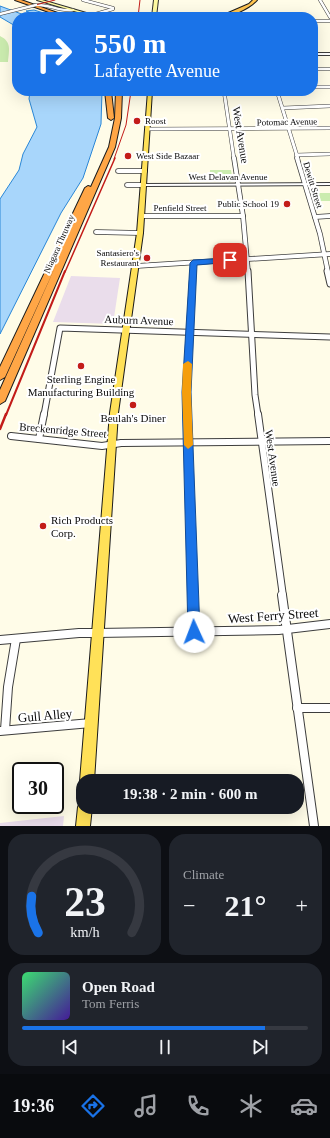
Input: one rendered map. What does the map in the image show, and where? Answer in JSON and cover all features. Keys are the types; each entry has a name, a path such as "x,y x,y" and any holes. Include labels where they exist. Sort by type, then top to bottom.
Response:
{"highway":[{"path":"14,0 47,12"},
{"path":"17,0 52,12"},
{"path":"233,12 250,5 254,0"},
{"path":"237,12 252,6 259,0"},
{"path":"109,96 114,118"},
{"name":"Niagara Thruway","path":"0,400 112,147 114,96"},
{"name":"Niagara Thruway","path":"0,377 86,191 95,176 105,150 114,118 118,96"},
{"path":"114,118 121,96"}],"main road":[{"path":"39,0 81,12"},
{"path":"155,12 156,0"},
{"path":"87,774 116,397 142,216 150,96"},
{"path":"83,826 84,814"}],"street":[{"path":"82,0 113,8 101,12"},
{"path":"320,0 330,17"},
{"path":"0,14 44,4 66,11 73,10"},
{"path":"318,21 330,21"},
{"path":"318,54 330,54"},
{"path":"318,69 330,69"},
{"path":"318,87 330,87"},
{"name":"West Avenue","path":"225,96 243,216 255,395 314,826"},
{"name":"Dewitt Street","path":"278,96 315,217 330,284"},
{"path":"282,108 330,106"},
{"name":"Potomac Avenue","path":"148,129 288,130 330,128"},
{"path":"296,155 330,154"},
{"path":"118,171 145,170"},
{"name":"West Delavan Avenue","path":"127,185 330,184"},
{"name":"Penfield Street","path":"142,216 243,216"},
{"path":"315,217 330,216"},
{"path":"96,232 140,233"},
{"path":"136,266 330,254"},
{"path":"193,263 186,392 194,632"},
{"name":"Auburn Avenue","path":"39,439 60,328 330,337"},
{"name":"Breckenridge Street","path":"11,436 102,446 112,444 330,441"},
{"name":"West Ferry Street","path":"97,633 286,629 330,624"},
{"path":"0,640 76,633 97,633"},
{"path":"3,730 16,639"},
{"path":"297,708 330,708"},
{"name":"Gull Alley","path":"3,730 91,723"}],"shaded area":[{"path":"71,276 120,278 113,324 53,322"},
{"path":"64,816 63,826 0,826 0,823"}],"green space":[{"path":"0,36 4,38 9,47 8,62 0,62"},
{"path":"210,170 231,170 233,182 217,182 216,174 210,174"},
{"path":"311,187 317,187 319,193 330,193 330,201 315,201"}],"water":[{"path":"0,6 16,12 12,12 12,24 0,17"},
{"path":"34,10 40,12 26,11"},
{"path":"29,96 102,96 101,124 83,178 61,213 0,334 0,199 19,170 23,154 37,127"}],"railway":[{"path":"0,14 55,0"},
{"path":"139,12 140,0"},
{"path":"114,159 126,125 130,96"},
{"path":"65,272 115,158"},
{"path":"6,415 65,271"},
{"path":"0,429 6,414"}],"slow traffic":[{"path":"188,364 186,392 188,445"}],"place":[{"name":"Roost","path":"137,121"},
{"name":"West Side Bazaar","path":"128,156"},
{"name":"Public School 19","path":"287,204"},
{"name":"Santasiero's Restaurant","path":"147,258"},
{"name":"Sterling Engine Manufacturing Building","path":"81,366"},
{"name":"Beulah's Diner","path":"133,405"},
{"name":"Rich Products Corp.","path":"43,526"}],"route":[{"path":"194,632 186,392 193,263 230,260"}]}
